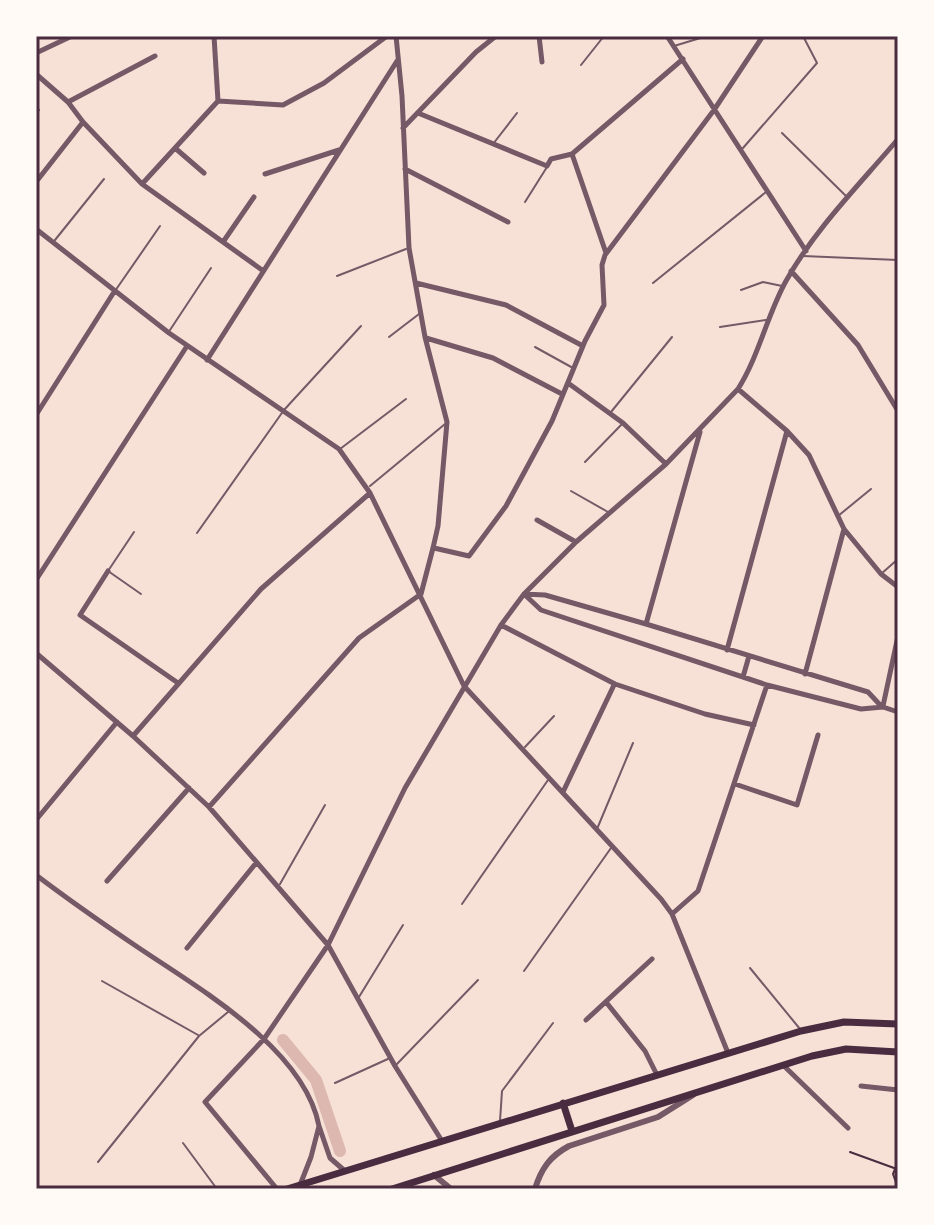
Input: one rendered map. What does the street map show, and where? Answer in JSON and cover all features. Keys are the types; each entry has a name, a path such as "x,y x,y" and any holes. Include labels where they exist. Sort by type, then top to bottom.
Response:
{"main road":[{"path":"287,1189 801,1031 844,1022 898,1024"},
{"path":"392,1189 783,1065 846,1049 898,1052"},
{"path":"563,1103 572,1131"}],"street":[{"path":"36,53 72,36"},
{"path":"142,184 218,101 214,36"},
{"path":"218,101 283,105 324,83 387,36"},
{"path":"209,807 359,638 421,594 433,548 438,526 447,422 425,337 409,248 396,36"},
{"path":"402,129 476,52 496,36"},
{"path":"539,36 542,62"},
{"path":"667,36 804,253"},
{"path":"433,548 469,556 506,506 552,421 573,368 604,305 602,265 606,253 714,110 763,36"},
{"path":"68,102 155,56"},
{"path":"418,113 547,166 551,159 572,154 683,59"},
{"path":"207,360 397,61"},
{"path":"36,74 68,102 142,184 262,270"},
{"path":"36,182 83,122"},
{"path":"277,1189 205,1102 264,1039 328,945 405,788 501,625 524,594 576,542 666,464 738,389 747,375 791,271 898,139"},
{"path":"175,148 204,173"},
{"path":"265,174 340,150"},
{"path":"572,154 606,253"},
{"path":"404,169 508,222"},
{"path":"223,242 254,197"},
{"path":"36,229 169,333 339,449 368,492 464,686 672,914 728,1053"},
{"path":"791,271 858,345 898,411"},
{"path":"416,283 506,305 583,346"},
{"path":"36,415 114,292"},
{"path":"425,337 493,358 562,394"},
{"path":"36,580 187,346"},
{"path":"568,383 611,412 666,464"},
{"path":"738,389 787,431 809,455 844,529 881,574 898,587"},
{"path":"646,624 700,430"},
{"path":"727,650 787,431"},
{"path":"133,736 261,589 368,492"},
{"path":"537,520 576,542"},
{"path":"805,674 844,529"},
{"path":"108,571 80,615 178,683"},
{"path":"524,594 545,595 868,692 883,707"},
{"path":"524,594 541,610 767,685 861,709 883,707 898,712"},
{"path":"501,625 615,684 705,714 754,725"},
{"path":"883,707 898,636"},
{"path":"36,653 133,736 209,807 279,886 328,945 395,1066 442,1141"},
{"path":"743,677 749,656"},
{"path":"563,792 615,684"},
{"path":"672,914 698,891 767,685"},
{"path":"36,820 117,722"},
{"path":"735,784 797,805 818,735"},
{"path":"107,881 189,788"},
{"path":"187,948 256,863"},
{"path":"36,875 230,1010 264,1039 301,1080 316,1109 330,1158 345,1171"},
{"path":"586,1020 652,959"},
{"path":"606,1002 645,1051 657,1075"},
{"path":"783,1065 848,1128"},
{"path":"861,1086 898,1090"},
{"path":"535,1189 555,1153 658,1117 698,1092"},
{"path":"300,1185 319,1126"},
{"path":"434,1175 451,1189"}],"lane":[{"path":"581,65 604,36"},
{"path":"674,46 707,36"},
{"path":"740,152 817,63 803,36"},
{"path":"36,113 39,110"},
{"path":"492,145 517,113"},
{"path":"782,133 848,198"},
{"path":"525,202 547,166"},
{"path":"53,243 104,179"},
{"path":"653,283 766,192"},
{"path":"114,292 160,226"},
{"path":"337,276 409,248"},
{"path":"804,253 898,260"},
{"path":"169,333 211,268"},
{"path":"741,290 763,282 783,286"},
{"path":"389,337 421,313"},
{"path":"720,327 769,320"},
{"path":"197,533 284,410 361,326"},
{"path":"611,412 672,337"},
{"path":"535,347 573,368"},
{"path":"339,449 406,399"},
{"path":"368,492 447,422"},
{"path":"585,462 623,423"},
{"path":"837,516 871,489"},
{"path":"571,491 609,513"},
{"path":"134,532 108,571 141,594"},
{"path":"881,574 898,559"},
{"path":"523,750 554,716"},
{"path":"596,830 633,743"},
{"path":"462,904 550,778"},
{"path":"279,886 325,805"},
{"path":"524,971 611,847"},
{"path":"359,998 403,925"},
{"path":"750,968 801,1031"},
{"path":"395,1066 478,980"},
{"path":"102,981 199,1036"},
{"path":"98,1162 199,1036 230,1010"},
{"path":"500,1123 502,1091 553,1023"},
{"path":"335,1083 391,1058"},
{"path":"183,1143 217,1189"}],"path":[{"path":"850,1152 894,1168"},
{"path":"898,1162 893,1180 898,1188"}],"waterway":[{"path":"283,1040 316,1080 340,1151"}]}
